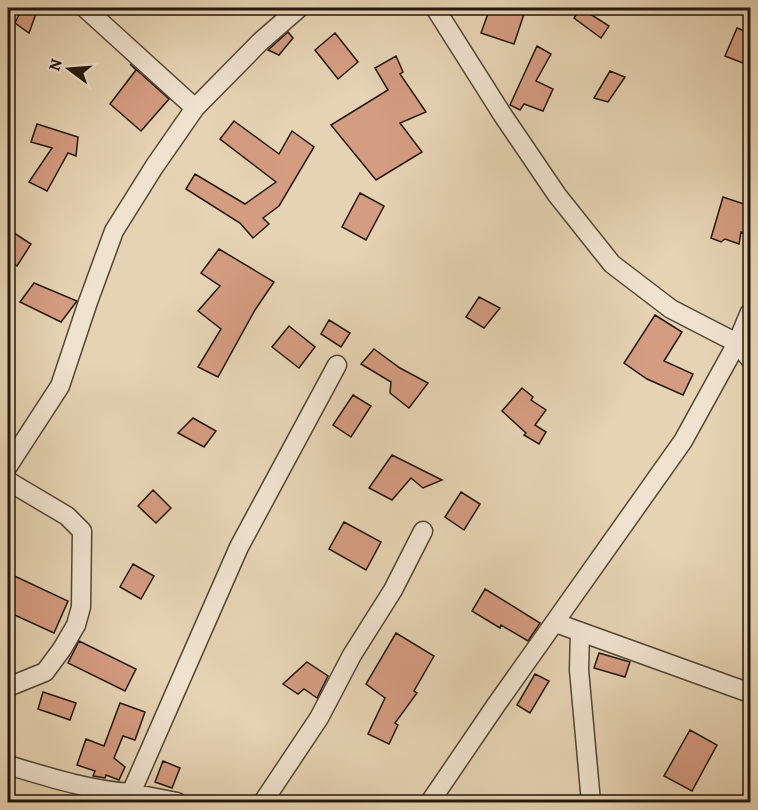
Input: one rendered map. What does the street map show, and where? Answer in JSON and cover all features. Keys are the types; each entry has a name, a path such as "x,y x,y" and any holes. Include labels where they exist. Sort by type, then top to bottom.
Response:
{"street":[{"path":"85,8 195,108"},
{"path":"8,466 60,386 114,231 154,167 195,108 260,42 299,8"},
{"path":"435,8 502,114 557,195 612,264 672,309 737,343 750,359"},
{"path":"430,802 683,441 737,343 750,312"},
{"path":"131,793 239,547 337,365"},
{"path":"8,481 67,516 82,531 81,607 75,625 62,649 45,672 8,687"},
{"path":"263,802 319,718 352,655 393,590 423,531"},
{"path":"556,623 750,693"},
{"path":"580,632 579,670 591,802"},
{"path":"8,765 78,785 177,802"}],"building":[{"path":"22,8 38,8 29,33 15,23"},
{"path":"490,8 526,8 514,44 481,33"},
{"path":"581,8 609,26 601,38 574,18"},
{"path":"737,28 750,33 750,44 743,63 725,56"},
{"path":"288,32 293,38 279,55 268,50"},
{"path":"335,33 358,62 338,79 315,50"},
{"path":"537,46 551,54 536,81 553,89 543,111 524,104 520,110 510,105"},
{"path":"396,56 403,72 400,74 426,112 400,123 422,152 376,180 331,125 388,90 375,68"},
{"path":"130,64 169,99 141,131 110,104 136,70"},
{"path":"610,71 625,77 608,102 594,98"},
{"path":"234,121 279,154 292,131 314,147 279,206 263,218 269,224 253,238 240,223 186,189 195,174 245,204 276,182 220,139"},
{"path":"37,124 78,137 76,156 68,153 47,191 29,182 52,148 31,142"},
{"path":"360,193 384,206 366,240 342,227"},
{"path":"723,197 750,206 750,235 741,232 739,244 725,239 721,242 711,238"},
{"path":"8,229 31,244 17,266 8,259"},
{"path":"219,249 274,282 255,310 218,377 198,367 221,329 198,311 220,286 201,273"},
{"path":"34,283 77,301 61,322 20,302"},
{"path":"479,297 500,308 484,328 466,317"},
{"path":"655,315 682,332 664,361 693,374 683,395 647,379 624,363"},
{"path":"329,320 350,333 341,347 321,334"},
{"path":"289,326 315,347 299,368 272,347"},
{"path":"374,349 400,368 428,383 409,408 390,393 391,382 361,364"},
{"path":"522,388 533,397 531,400 546,410 535,425 546,432 539,444 524,435 526,433 502,411"},
{"path":"353,395 371,406 351,437 333,425"},
{"path":"193,418 216,431 204,447 178,433"},
{"path":"392,455 442,480 423,488 411,478 392,500 369,488"},
{"path":"153,490 171,508 156,523 138,506"},
{"path":"461,492 480,504 464,530 445,517"},
{"path":"344,522 381,542 366,570 329,549"},
{"path":"133,564 154,576 141,599 120,587"},
{"path":"8,573 68,601 54,633 8,612"},
{"path":"485,589 540,623 528,641 472,611"},
{"path":"396,633 434,656 414,691 417,693 395,723 398,725 389,744 368,734 385,698 366,684"},
{"path":"79,641 136,669 125,691 68,663"},
{"path":"599,653 630,662 625,677 594,668"},
{"path":"307,662 328,676 317,698 304,689 298,694 283,684"},
{"path":"535,674 549,681 530,713 517,705"},
{"path":"43,692 76,703 70,720 38,709"},
{"path":"120,703 145,712 135,740 123,736 114,758 125,767 119,780 106,775 105,778 93,776 95,771 77,765 86,739 104,746"},
{"path":"690,730 717,745 692,791 664,776"},
{"path":"163,761 180,768 172,788 155,782"}]}
